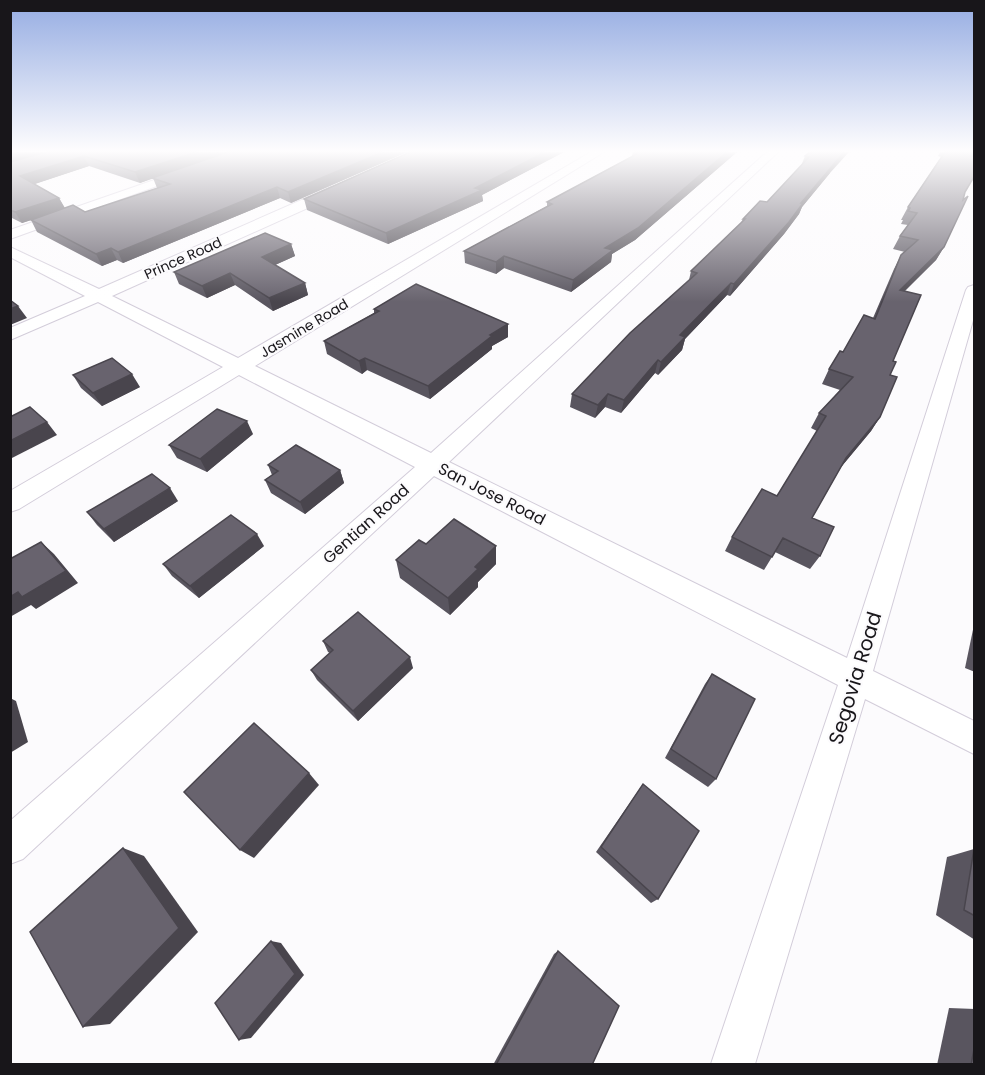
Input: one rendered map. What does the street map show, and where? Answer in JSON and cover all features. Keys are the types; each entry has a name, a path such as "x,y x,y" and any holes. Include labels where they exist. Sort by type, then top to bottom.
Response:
{"street":[{"path":"10,235 103,202"},
{"name":"Prince Road","path":"10,335 308,202"},
{"name":"Jasmine Road","path":"10,503 513,202"},
{"name":"Gentian Road","path":"10,846 433,464 718,202"},
{"name":"San Jose Road","path":"10,251 975,738"},
{"name":"Segovia Road","path":"733,1065 856,678 975,290"}],"building":[{"path":"10,202 46,202 15,212 10,210"},
{"path":"115,202 240,202 118,252 111,248 96,254 31,220 73,205 85,212"},
{"path":"312,202 455,202 386,233"},
{"path":"547,202 668,202 638,228 605,248 613,250 573,280 504,256 496,262 464,251 552,204"},
{"path":"759,202 803,203 734,284 731,283 680,335 685,337 661,362 658,360 624,400 608,394 598,405 572,394 630,333 697,273 691,271 745,219 743,219"},
{"path":"911,202 965,202 944,247 900,290 921,295 893,361 896,362 890,375 897,377 880,417 846,458 812,518 834,527 820,556 783,538 772,557 732,537 762,489 777,496 826,416 819,413 853,377 829,369 840,351 843,352 864,315 875,319 901,255 918,240 900,236 917,213 908,211 910,208 908,207"},
{"path":"265,233 291,244 262,257 305,283 269,298 230,273 202,286 174,272"},
{"path":"416,284 508,324 490,335 492,336 428,386 365,358 359,361 324,341 379,311 374,309"},
{"path":"10,300 18,306 10,309"},
{"path":"112,358 132,374 93,393 73,375"},
{"path":"30,407 47,422 10,441 10,417"},
{"path":"217,409 247,421 200,459 169,445"},
{"path":"296,445 340,470 300,502 265,480 278,471 268,465"},
{"path":"152,474 170,488 104,529 87,512"},
{"path":"231,515 257,534 190,586 163,564"},
{"path":"454,519 496,546 475,567 478,569 448,598 396,560 419,540 426,544"},
{"path":"41,542 66,571 22,597 18,592 10,597 10,559"},
{"path":"358,612 410,657 353,711 311,670 333,650 323,641"},
{"path":"712,674 755,699 716,779 671,749"},
{"path":"254,723 309,773 240,850 184,792"},
{"path":"643,784 699,831 658,899 601,847"},
{"path":"123,848 179,928 83,1027 30,932"},
{"path":"975,849 975,916 964,910"},
{"path":"271,941 295,974 239,1040 215,1003"},
{"path":"558,951 619,1006 592,1065 496,1065"},
{"path":"975,1044 975,1065 971,1065"}]}
